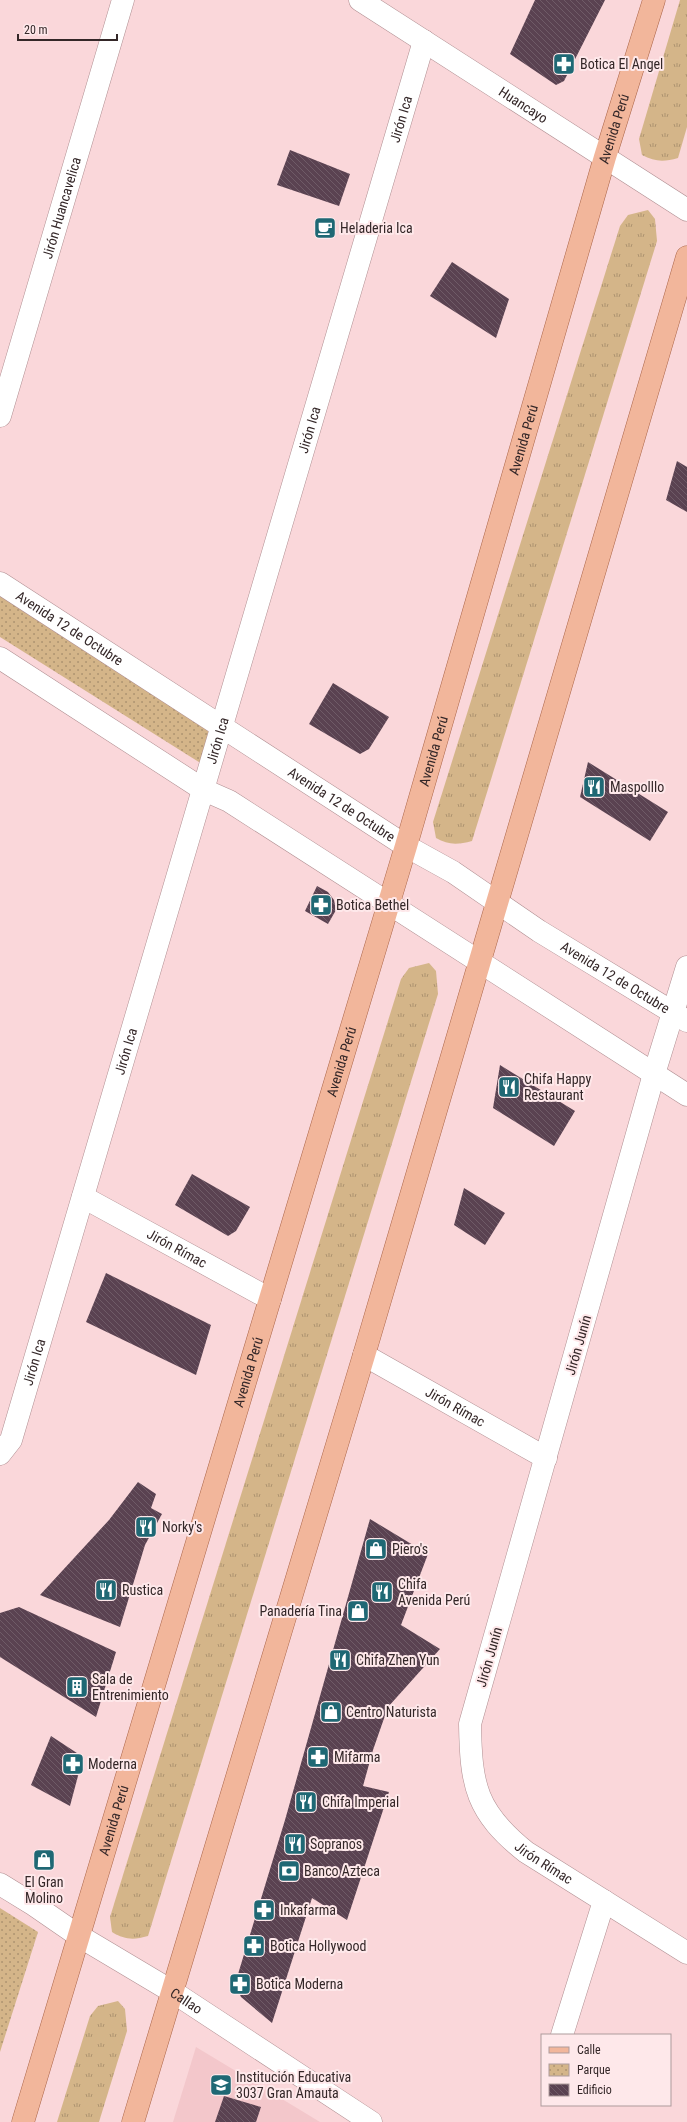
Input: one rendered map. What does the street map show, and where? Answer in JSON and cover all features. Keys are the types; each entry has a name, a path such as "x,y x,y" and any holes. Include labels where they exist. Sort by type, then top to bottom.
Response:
{"main road":[{"name":"Avenida Perú","path":"22,2122 406,846 605,157 654,0"},
{"path":"133,2122 364,1355 687,257"}],"street":[{"name":"Jirón Huancavelica","path":"0,416 123,0"},
{"name":"Huancayo","path":"360,0 687,210"},
{"name":"Jirón Ica","path":"5,1447 83,1197 424,41"},
{"name":"Avenida 12 de Octubre","path":"0,582 222,728 406,846 453,872 498,901 539,931 680,1016"},
{"path":"0,658 204,790 229,801 388,905 687,1095"},
{"name":"Jirón Junín","path":"470,1724 654,1074 680,1016 687,967"},
{"name":"Jirón Rímac","path":"83,1197 270,1298"},
{"name":"Jirón Rímac","path":"364,1355 546,1458"},
{"name":"Jirón Rímac","path":"470,1724 471,1764 477,1792 490,1816 506,1836 526,1852 604,1901 686,1946"},
{"name":"Callao","path":"0,1884 34,1905 78,1936 173,1992 371,2122"},
{"path":"562,2034 604,1901"}],"shaded area":[{"name":"Institución Educativa 3037 Gran Amauta","path":"196,2047 320,2122 173,2122"}],"green space":[{"path":"680,0 687,0 687,127 678,158 664,161 655,160 642,155 639,139"},
{"path":"648,210 655,219 657,241 472,841 457,844 445,842 436,838 433,822 620,226 628,215"},
{"path":"0,588 213,728 202,764 0,637"},
{"path":"429,963 436,971 438,994 148,1936 134,1939 121,1937 112,1932 110,1917 401,979 409,968"},
{"path":"0,1908 38,1932 0,2052"},
{"path":"118,2001 125,2009 127,2031 99,2122 57,2122 90,2016 98,2006"}],"building":[{"path":"535,0 605,0 564,81 556,85 510,54"},
{"path":"290,150 350,174 339,206 277,185"},
{"path":"452,262 509,299 496,338 430,296"},
{"path":"677,461 687,467 687,512 666,500"},
{"path":"333,683 389,717 369,749 360,754 309,724"},
{"path":"588,762 668,812 650,841 580,797"},
{"name":"Botica Bethel","path":"317,886 328,892 334,900 336,910 328,924 305,911"},
{"path":"500,1065 575,1111 554,1146 493,1108"},
{"path":"192,1174 250,1207 236,1231 228,1236 175,1205"},
{"path":"464,1188 505,1213 485,1245 454,1225"},
{"path":"106,1273 211,1325 196,1375 86,1322"},
{"path":"138,1482 156,1494 151,1508 162,1514 145,1545 120,1627 40,1595 109,1520"},
{"path":"370,1519 428,1554 401,1625 440,1649 388,1707 373,1750 363,1786 389,1792 347,1920 312,1898 272,2023 241,1997 235,1984 285,1820"},
{"name":"Sala de Entrenimiento","path":"19,1607 116,1652 96,1717 0,1657 0,1613"},
{"path":"51,1736 83,1757 70,1806 31,1785"},
{"path":"224,2096 261,2107 256,2122 215,2122"}],"place":[{"name":"Botica El Angel","path":"564,64"},
{"name":"Heladeria Ica","path":"325,228"},
{"name":"Maspolllo","path":"594,787"},
{"name":"Botica Bethel","path":"321,905"},
{"name":"Chifa Happy Restaurant","path":"509,1087"},
{"name":"Norky's","path":"146,1527"},
{"name":"Piero's","path":"376,1549"},
{"name":"Rustica","path":"106,1590"},
{"name":"Chifa Avenida Perú","path":"382,1592"},
{"name":"Panadería Tina","path":"358,1611"},
{"name":"Chifa Zhen Yun","path":"340,1660"},
{"name":"Sala de Entrenimiento","path":"77,1687"},
{"name":"Centro Naturista","path":"331,1712"},
{"name":"Mifarma","path":"318,1757"},
{"name":"Moderna","path":"73,1764"},
{"name":"Chifa Imperial","path":"306,1802"},
{"name":"Sopranos","path":"295,1844"},
{"name":"El Gran Molino","path":"44,1860"},
{"name":"Banco Azteca","path":"289,1871"},
{"name":"Inkafarma","path":"264,1910"},
{"name":"Botica Hollywood","path":"254,1946"},
{"name":"Botica Moderna","path":"240,1984"},
{"name":"Institución Educativa 3037 Gran Amauta","path":"221,2085"}]}
